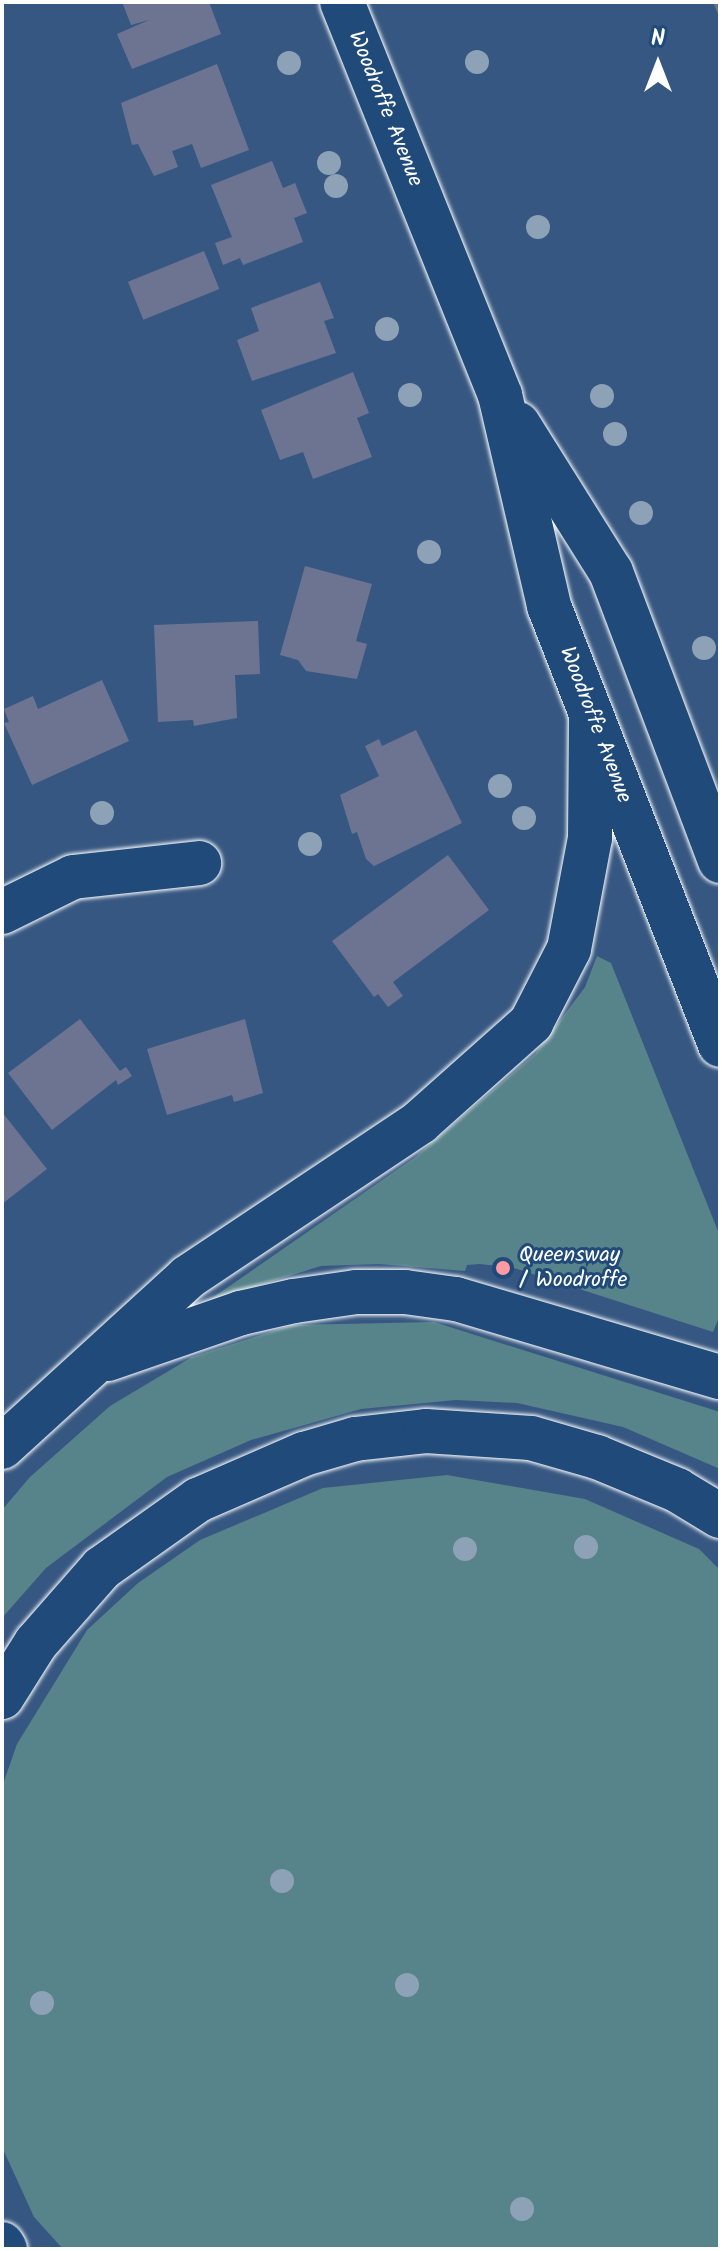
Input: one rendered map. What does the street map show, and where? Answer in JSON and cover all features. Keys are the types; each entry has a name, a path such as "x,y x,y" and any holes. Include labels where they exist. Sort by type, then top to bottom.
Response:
{"main road":[{"name":"Woodroffe Avenue","path":"342,2 500,395 549,606 720,1045"},
{"name":"Woodroffe Avenue","path":"500,395 611,572 720,861"},
{"path":"2,1447 188,1277 420,1122 531,1023 569,949 590,838 591,714"},
{"path":"2,912 73,877 199,863"},
{"path":"92,1365 241,1313 356,1292 405,1292 456,1299 720,1377"},
{"path":"2,1697 36,1643 102,1568 198,1500 304,1454 355,1439 426,1431 531,1438 664,1484 720,1516"}],"green space":[{"path":"597,956 611,963 720,1236 720,1315 713,1332 514,1268 480,1264 467,1265 465,1271 379,1264 321,1266 208,1301 414,1158 535,1054 585,987"},
{"path":"434,1322 720,1412 720,1469 623,1427 517,1403 456,1400 361,1409 251,1440 167,1477 46,1568 2,1618 2,1510 30,1477 110,1406 192,1357 292,1325"},
{"path":"447,1475 585,1499 699,1549 720,1570 720,2249 63,2249 34,2217 2,2147 2,1787 17,1744 87,1630 138,1583 200,1540 323,1488"}],"building":[{"path":"122,2 209,2 221,34 132,69 117,34 149,20 131,25"},
{"path":"713,2 720,2 720,19"},
{"path":"217,64 249,150 201,168 192,144 172,151 178,167 154,176 138,144 132,145 121,103"},
{"path":"272,161 283,188 295,183 307,213 294,218 303,242 243,265 240,258 223,265 215,243 232,237 211,185"},
{"path":"204,251 219,289 143,320 128,282"},
{"path":"320,282 334,318 324,321 336,353 252,381 237,340 259,331 251,308"},
{"path":"353,372 369,413 357,418 372,457 313,479 303,452 280,460 261,410"},
{"path":"305,566 372,584 356,641 367,644 357,679 306,671 298,660 280,655"},
{"path":"258,621 260,674 235,675 237,718 194,726 193,720 158,722 154,625"},
{"path":"102,680 129,741 32,785 4,723 9,722 4,709 33,696 38,709"},
{"path":"416,730 462,823 374,866 366,859 357,832 352,834 340,795 379,776 365,746 379,739 382,746"},
{"path":"448,855 489,910 393,982 403,996 388,1007 378,994 374,997 332,941"},
{"path":"80,1019 120,1071 126,1067 132,1076 118,1085 116,1080 52,1130 8,1073"},
{"path":"245,1019 263,1093 234,1102 232,1095 167,1115 147,1049"},
{"path":"2,1112 47,1169 2,1204"}],"place":[{"name":"Queensway / Woodroffe","path":"503,1268"}]}
